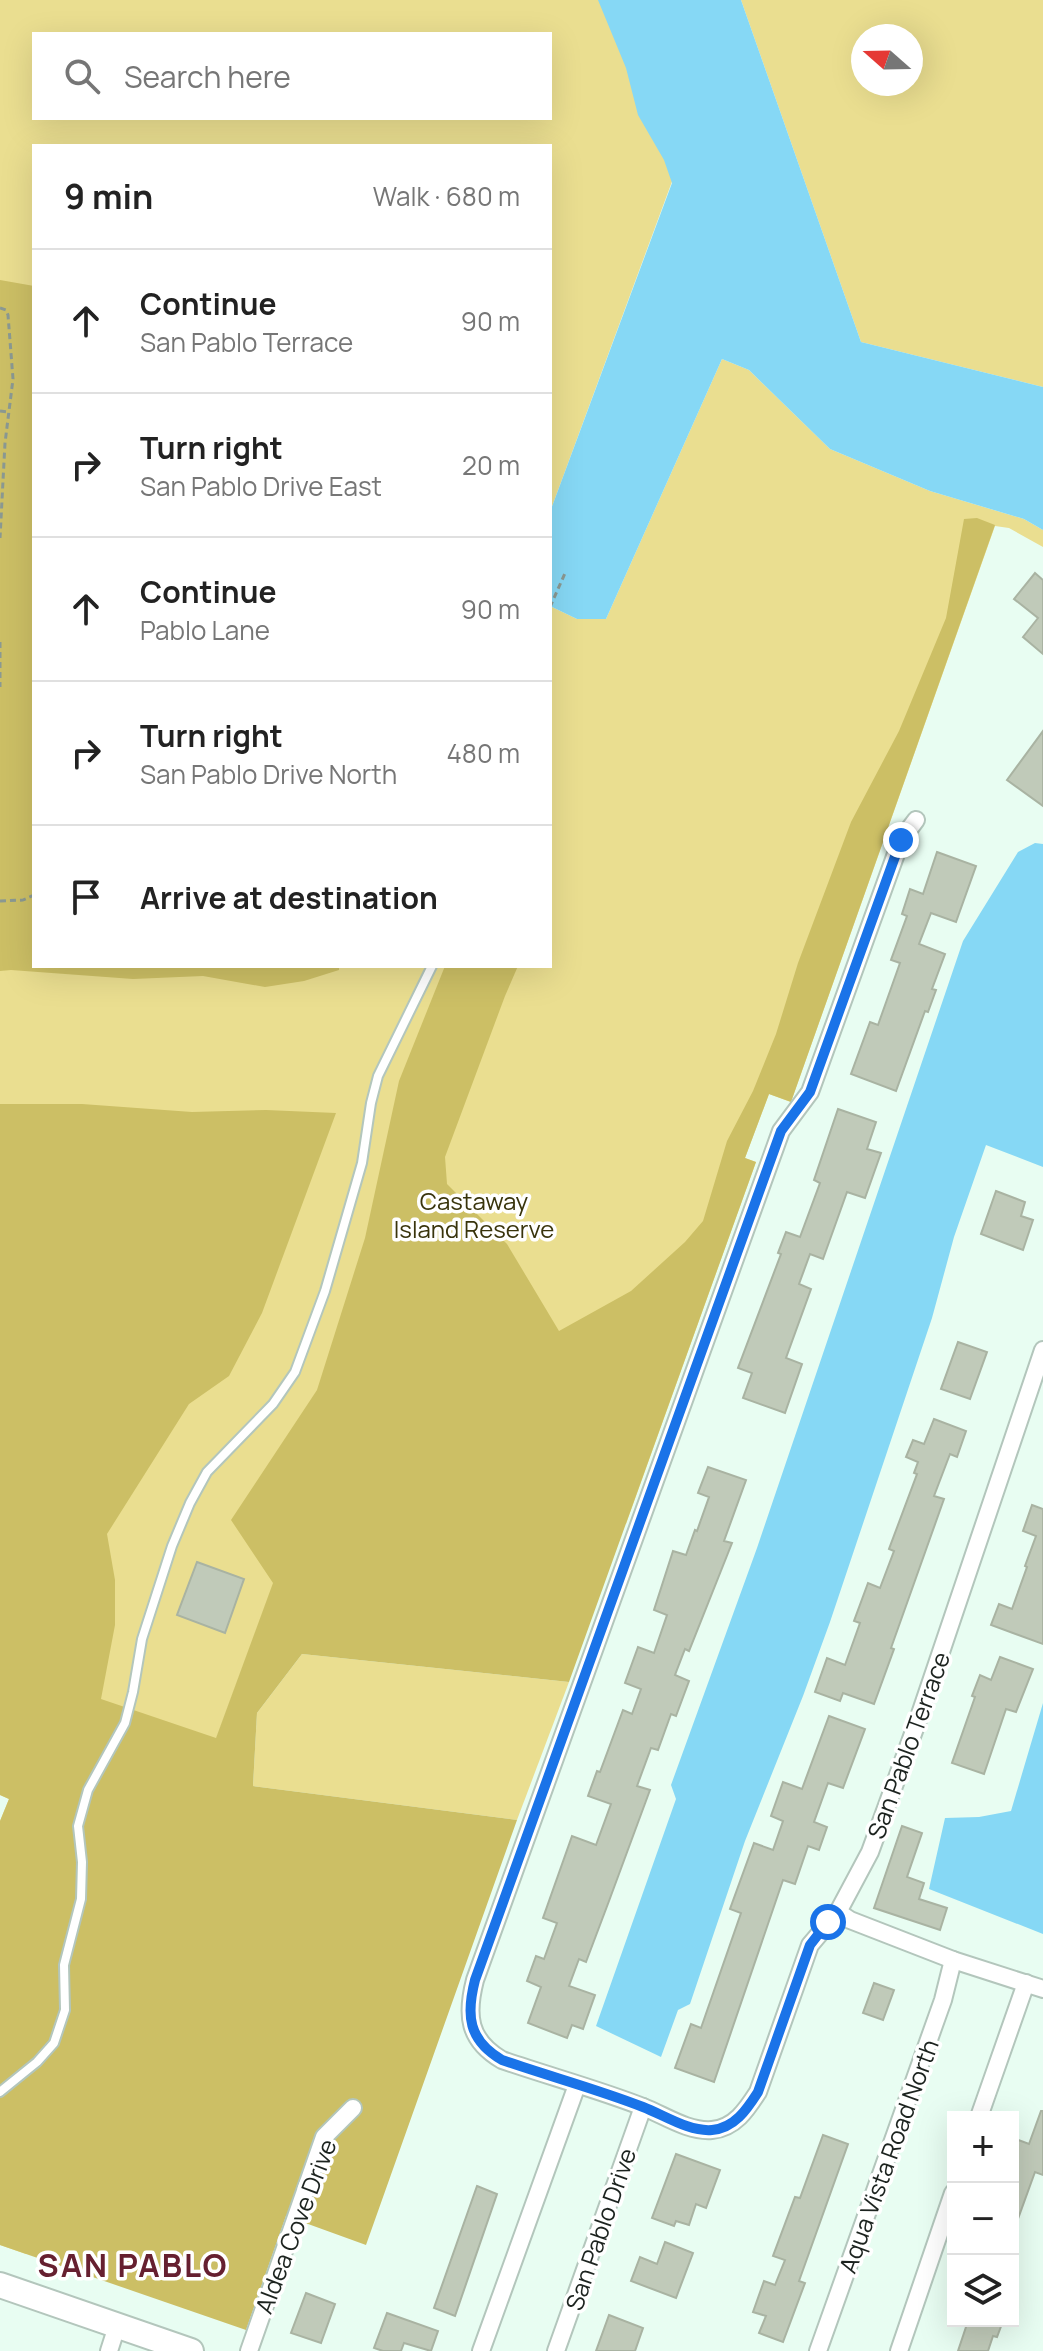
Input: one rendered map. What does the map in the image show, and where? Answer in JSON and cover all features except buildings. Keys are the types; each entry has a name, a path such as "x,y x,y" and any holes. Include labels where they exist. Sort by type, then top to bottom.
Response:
{"street":[{"path":"643,2107 502,2060 486,2051 476,2037 470,2018 471,1997 781,1131 810,1092 901,840 916,820"},
{"name":"San Pablo Terrace","path":"643,2107 701,2129 713,2130 746,2112 758,2092 810,1945 838,1912 870,1852 1043,1350"},
{"path":"838,1912 850,1920 953,1960 1043,1989"},
{"name":"Aqua Vista Road North","path":"818,2351 943,2000 953,1960"},
{"path":"981,2111 1026,1983"},
{"path":"481,2351 577,2085"},
{"name":"San Pablo Drive","path":"556,2351 643,2107"},
{"name":"Aldea Cove Drive","path":"249,2351 324,2137 353,2108"},
{"path":"899,2351 947,2211"},
{"path":"0,2285 191,2351"},
{"path":"109,2351 117,2326"}],"lane":[{"path":"0,2092 37,2062 54,2043 65,2010 64,1965 81,1899 82,1862 78,1826 88,1790 125,1723 142,1639 172,1546 207,1472 273,1404 295,1372 325,1291 362,1163 378,1076 431,968"}],"path":[{"path":"0,308 6,310 8,315 13,379 0,538"},
{"path":"0,411 9,412"},
{"path":"552,602 566,571"},
{"path":"0,642 0,687"},
{"path":"0,901 23,900 32,896"}],"green space":[{"name":"Castaway Island Reserve","path":"0,0 739,0 552,507 552,144 32,144 32,968 552,968 552,607 577,619 606,619 722,359 749,370 830,449 930,491 1024,519 1043,530 1043,547 1009,528 995,526 791,1102 769,1094 745,1158 756,1162 626,1524 331,1428 26,2254 0,2245 0,1821 9,1799 0,1795"},
{"path":"741,0 1043,0 1043,387 861,342"},
{"path":"0,280 32,286 32,968 339,970 304,981 265,987 203,976 133,979 0,971"},
{"path":"977,518 995,525 791,1102 769,1094 745,1158 756,1162 569,1682 302,1654 257,1713 253,1786 517,1820 366,2245 286,2216 246,2330 0,2245 0,1821 9,1799 0,1795 0,1104 82,1104 192,1112 266,1110 336,1113 262,1313 229,1376 189,1404 107,1534 115,1580 115,1625 101,1699 216,1738 273,1583 231,1520 317,1390 365,1238 399,1081 444,968 517,968 445,1157 447,1184 507,1244 559,1331 631,1291 685,1242 703,1221 727,1141 753,1091 776,1034 798,963 851,822 899,731 946,618 964,519"},
{"path":"302,1654 569,1682 517,1820 253,1786 257,1713"}],"water":[{"path":"598,0 741,0 861,342 1043,387 1043,530 1024,519 930,491 830,449 749,370 722,359 606,619 577,619 552,607 552,507 672,183 664,160 638,115 626,68"},
{"path":"1035,843 1043,844 1043,1167 986,1145 954,1237 932,1318 830,1622 745,1841 690,2004 678,2010 661,2057 596,2026 676,1799 671,1785 757,1548 963,941 1018,852"},
{"path":"1043,1703 1043,1934 929,1889 945,1818 979,1817 1011,1811"}],"district":[{"name":"SAN PABLO","path":"133,2265"}],"route":[{"path":"828,1922 810,1945 758,2092 746,2112 713,2130 677,2122 643,2107 502,2060 486,2051 476,2037 470,2018 469,2007 475,1980 781,1131 810,1092 901,840"}]}
